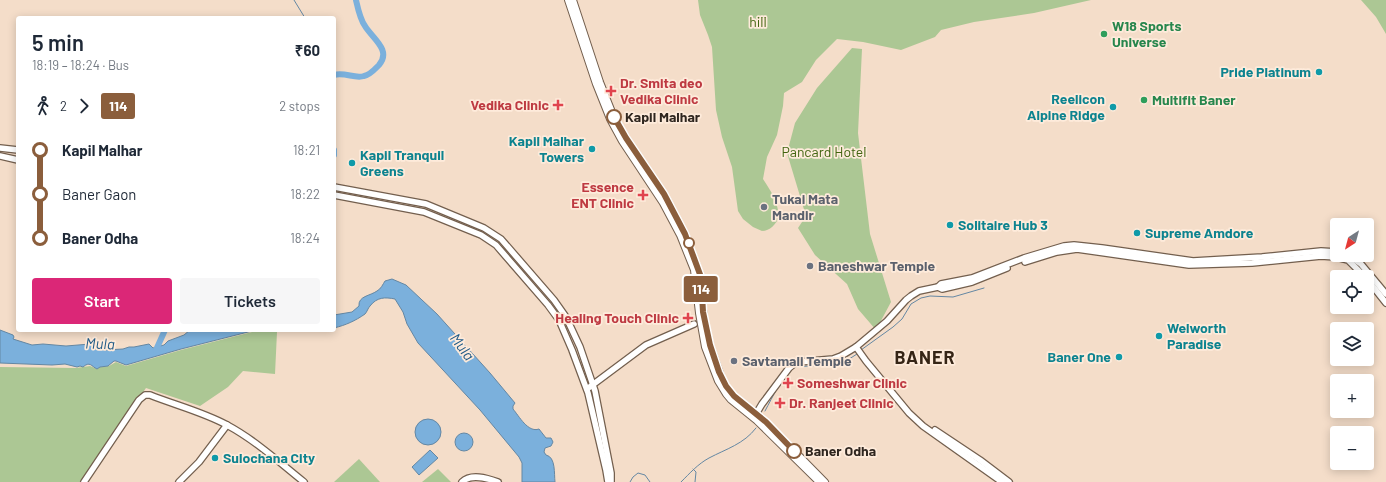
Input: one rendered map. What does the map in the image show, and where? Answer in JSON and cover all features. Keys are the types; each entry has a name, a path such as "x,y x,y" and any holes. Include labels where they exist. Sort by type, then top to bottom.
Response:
{"main road":[{"path":"568,0 596,84 610,119 622,141 663,203 680,235 694,270 705,347 715,374 726,394 763,426 819,482"},
{"path":"573,0 600,82 614,117 626,138 664,194 685,234 701,277 701,322 719,372 726,386 734,396 756,414 820,475 825,482"}],"street":[{"path":"0,148 16,150"},
{"path":"0,156 16,160"},
{"path":"336,187 426,204 492,232 501,239 561,308 580,347 599,403 611,482"},
{"path":"336,196 424,212 488,239 496,244 559,320 587,389 609,472 608,482"},
{"path":"488,239 492,232"},
{"path":"756,414 784,373 794,364 833,359 856,348 893,316 906,300 919,291 938,287 941,284 972,278 1024,258 1064,246 1074,245 1102,248 1193,261 1330,252"},
{"path":"938,287 942,289 972,282 1043,256 1077,249 1189,265 1252,263 1321,256 1336,257 1348,260 1358,270"},
{"path":"1358,262 1386,294"},
{"path":"1374,288 1386,303"},
{"path":"587,389 646,345 701,322"},
{"path":"856,348 908,413 923,426 1002,482"},
{"path":"84,482 138,400 145,395 204,414 228,425 268,452 304,482"},
{"path":"921,423 954,442 1009,482"},
{"path":"179,482 199,462 228,425"},
{"path":"462,482 466,479 476,477 486,478 497,482"}],"green space":[{"name":"hill","path":"698,0 1091,0 1034,13 974,22 941,30 935,37 901,50 863,42 837,39 816,60 802,82 784,93 777,135 767,157 763,179 776,202 779,217 772,227 768,230 762,231 753,227 743,219 738,211 732,167 722,137 716,110 712,47 700,15"},
{"path":"1361,0 1386,0 1386,34 1376,17"},
{"name":"Pancard Hotel","path":"852,48 862,49 858,133 870,234 891,302 876,330 858,309 847,284 815,255 798,228 806,216 787,153 795,123 817,88"},
{"path":"252,332 277,332 275,374 243,371 228,387 200,406 146,388 80,482 0,482 0,367 76,368 90,366 97,369 100,367 109,366 116,362 126,366"},
{"path":"359,459 380,482 334,482"},
{"path":"438,469 451,482 422,482"}],"water":[{"name":"Mula","path":"392,279 406,285 437,314 515,403 513,409 524,423 531,429 539,429 546,438 551,438 553,442 551,446 545,448 544,452 553,462 555,482 522,482 522,463 519,457 480,410 418,343 395,299 378,299 369,307 365,314 336,328 336,315 352,312 359,306 362,298 381,288 385,281"},
{"path":"0,330 13,335 13,339 32,345 43,344 66,346 90,344 105,350 123,349 149,344 153,348 164,345 168,341 184,335 188,332 248,332 126,365 114,361 108,366 97,369 89,364 83,367 77,367 65,364 0,363"},
{"path":"428,419 437,423 441,432 437,441 428,445 419,441 415,432 419,423"},
{"path":"464,433 470,436 473,442 470,448 464,451 458,448 455,442 458,436"},
{"path":"430,450 438,458 419,475 412,467"}],"waterway":[{"path":"294,0 304,16"},
{"path":"336,74 361,77 374,70 382,60 383,54 380,44 363,23 359,14 356,0"},
{"path":"861,350 893,327 902,319 911,304 921,298 930,296 953,297 984,288"},
{"path":"156,350 164,332"},
{"path":"765,411 781,382 794,367 838,364 857,354"},
{"path":"681,482 701,463 740,442 751,434 756,428"},
{"path":"693,469 696,472 695,482"},
{"path":"630,482 638,473 645,475 650,482"}],"bus line":[{"name":"114","path":"614,117 618,126 664,194 685,234 701,277 703,312 710,345 722,379 729,391 766,422 794,451"}],"place":[{"name":"W18 Sports Universe","path":"1104,34"},
{"name":"Pride Platinum","path":"1319,72"},
{"name":"Dr. Smita deo Vedika Clinic","path":"611,91"},
{"name":"Multifit Baner","path":"1144,100"},
{"name":"Vedika Clinic","path":"558,105"},
{"name":"Reelicon Alpine Ridge","path":"1113,107"},
{"name":"Kapil Malhar","path":"614,117"},
{"name":"Kapil Malhar Towers","path":"592,149"},
{"name":"Kapil Tranquil Greens","path":"352,163"},
{"name":"Essence ENT Clinic","path":"643,195"},
{"name":"Tukai Mata Mandir","path":"764,207"},
{"name":"Solitaire Hub 3","path":"950,225"},
{"name":"Supreme Amdore","path":"1137,233"},
{"name":"Baneshwar Temple","path":"810,266"},
{"name":"Healing Touch Clinic","path":"688,318"},
{"name":"Welworth Paradise","path":"1159,336"},
{"name":"Baner One","path":"1119,357"},
{"name":"Savtamali Temple","path":"734,361"},
{"name":"Someshwar Clinic","path":"788,383"},
{"name":"Dr. Ranjeet Clinic","path":"780,403"},
{"name":"Baner Odha","path":"794,451"},
{"name":"Sulochana City","path":"215,458"}],"district":[{"name":"BANER","path":"925,358"}]}
